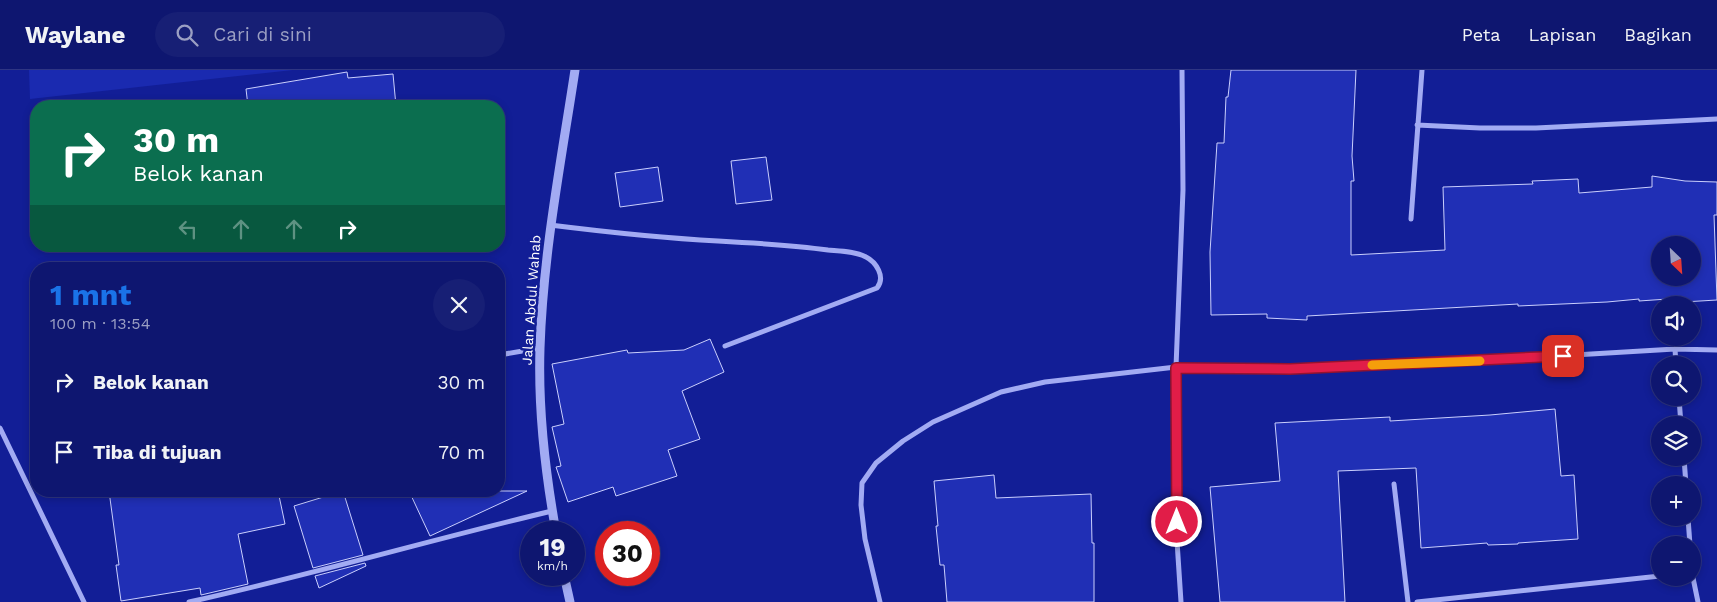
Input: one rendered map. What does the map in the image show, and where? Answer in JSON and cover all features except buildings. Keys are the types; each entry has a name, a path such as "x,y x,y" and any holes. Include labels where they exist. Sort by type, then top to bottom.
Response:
{"street":[{"name":"Jalan Abdul Wahab","path":"554,521 543,453 540,348 550,225 575,70"},
{"path":"1181,602 1177,541 1176,368 1183,190 1182,70"},
{"path":"1411,218 1422,70"},
{"path":"1417,125 1536,128 1717,119"},
{"path":"550,225 649,237 783,244 852,252 865,256 878,268 881,283 877,288 725,346"},
{"path":"505,354 540,348"},
{"path":"1675,349 1675,356"},
{"path":"880,602 866,539 861,505 862,483 876,463 933,422 1001,392 1045,382 1176,368 1290,369 1675,349 1717,350"},
{"path":"0,428 30,490"},
{"path":"1394,484 1408,602"},
{"path":"33,497 84,602"},
{"path":"189,602 350,564 430,540 552,511"},
{"path":"1417,602 1651,577"},
{"path":"566,586 570,602"},
{"path":"1695,586 1698,602"}],"shaded area":[{"path":"29,70 293,70 30,99"}],"slow traffic":[{"path":"1372,365 1480,361"}],"route":[{"path":"1177,522 1176,368 1290,369 1563,356"}]}
